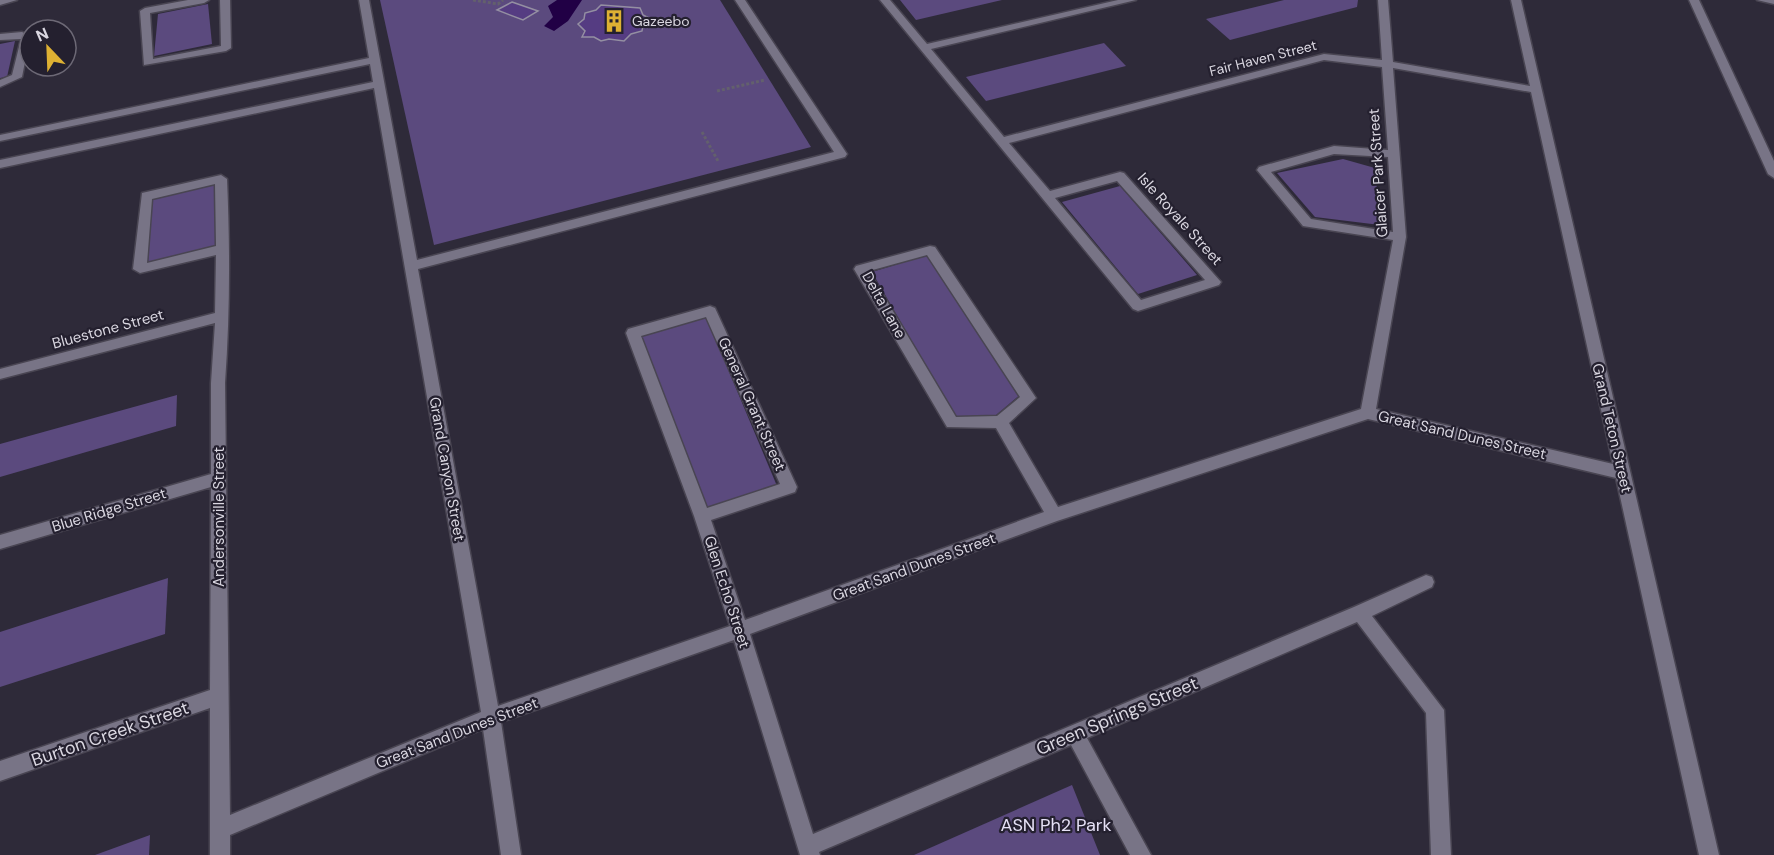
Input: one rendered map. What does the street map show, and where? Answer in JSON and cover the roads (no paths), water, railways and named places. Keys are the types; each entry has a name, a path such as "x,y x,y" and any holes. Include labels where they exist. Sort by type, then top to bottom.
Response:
{"street":[{"path":"0,2 12,0"},
{"path":"204,0 145,11 148,63 226,48 225,0"},
{"name":"Grand Canyon Street","path":"364,0 490,717 511,855"},
{"path":"411,266 841,154 740,0"},
{"name":"Isle Royale Street","path":"885,0 1138,306 1214,282 1120,176 1048,196"},
{"path":"924,47 1131,0"},
{"name":"Glaicer Park Street","path":"1368,413 1400,237 1383,0"},
{"name":"Grand Teton Street","path":"1516,0 1708,855"},
{"path":"1694,0 1774,174"},
{"path":"1762,0 1774,2"},
{"path":"0,37 22,35 27,38 17,77 0,84"},
{"name":"Fair Haven Street","path":"1002,141 1324,57 1387,64 1536,90"},
{"path":"0,138 374,60"},
{"path":"0,164 378,84"},
{"path":"1394,154 1334,150 1263,170 1307,223 1400,237"},
{"name":"Andersonville Street","path":"220,855 218,383 224,316 224,249 221,179 146,196 140,269 224,249"},
{"name":"Delta Lane","path":"930,250 1029,398 1000,422 952,423 861,269 930,250"},
{"name":"General Grant Street","path":"633,333 710,311 789,487 702,516"},
{"name":"Bluestone Street","path":"0,374 224,316"},
{"name":"Glen Echo Street","path":"633,333 702,516 809,851"},
{"name":"Great Sand Dunes Street","path":"220,829 490,717 740,630 1054,515 1368,413 1623,473"},
{"path":"1000,422 1054,515"},
{"name":"Blue Ridge Street","path":"0,542 218,477"},
{"name":"Green Springs Street","path":"809,851 1075,734 1360,613 1426,582"},
{"path":"1360,613 1435,710 1441,855"},
{"name":"Burton Creek Street","path":"0,771 219,696"},
{"path":"1075,734 1141,855"}],"place":[{"name":"Gazeebo","path":"614,21"}],"park label":[{"name":"ASN Ph2 Park","path":"1056,825"}]}
